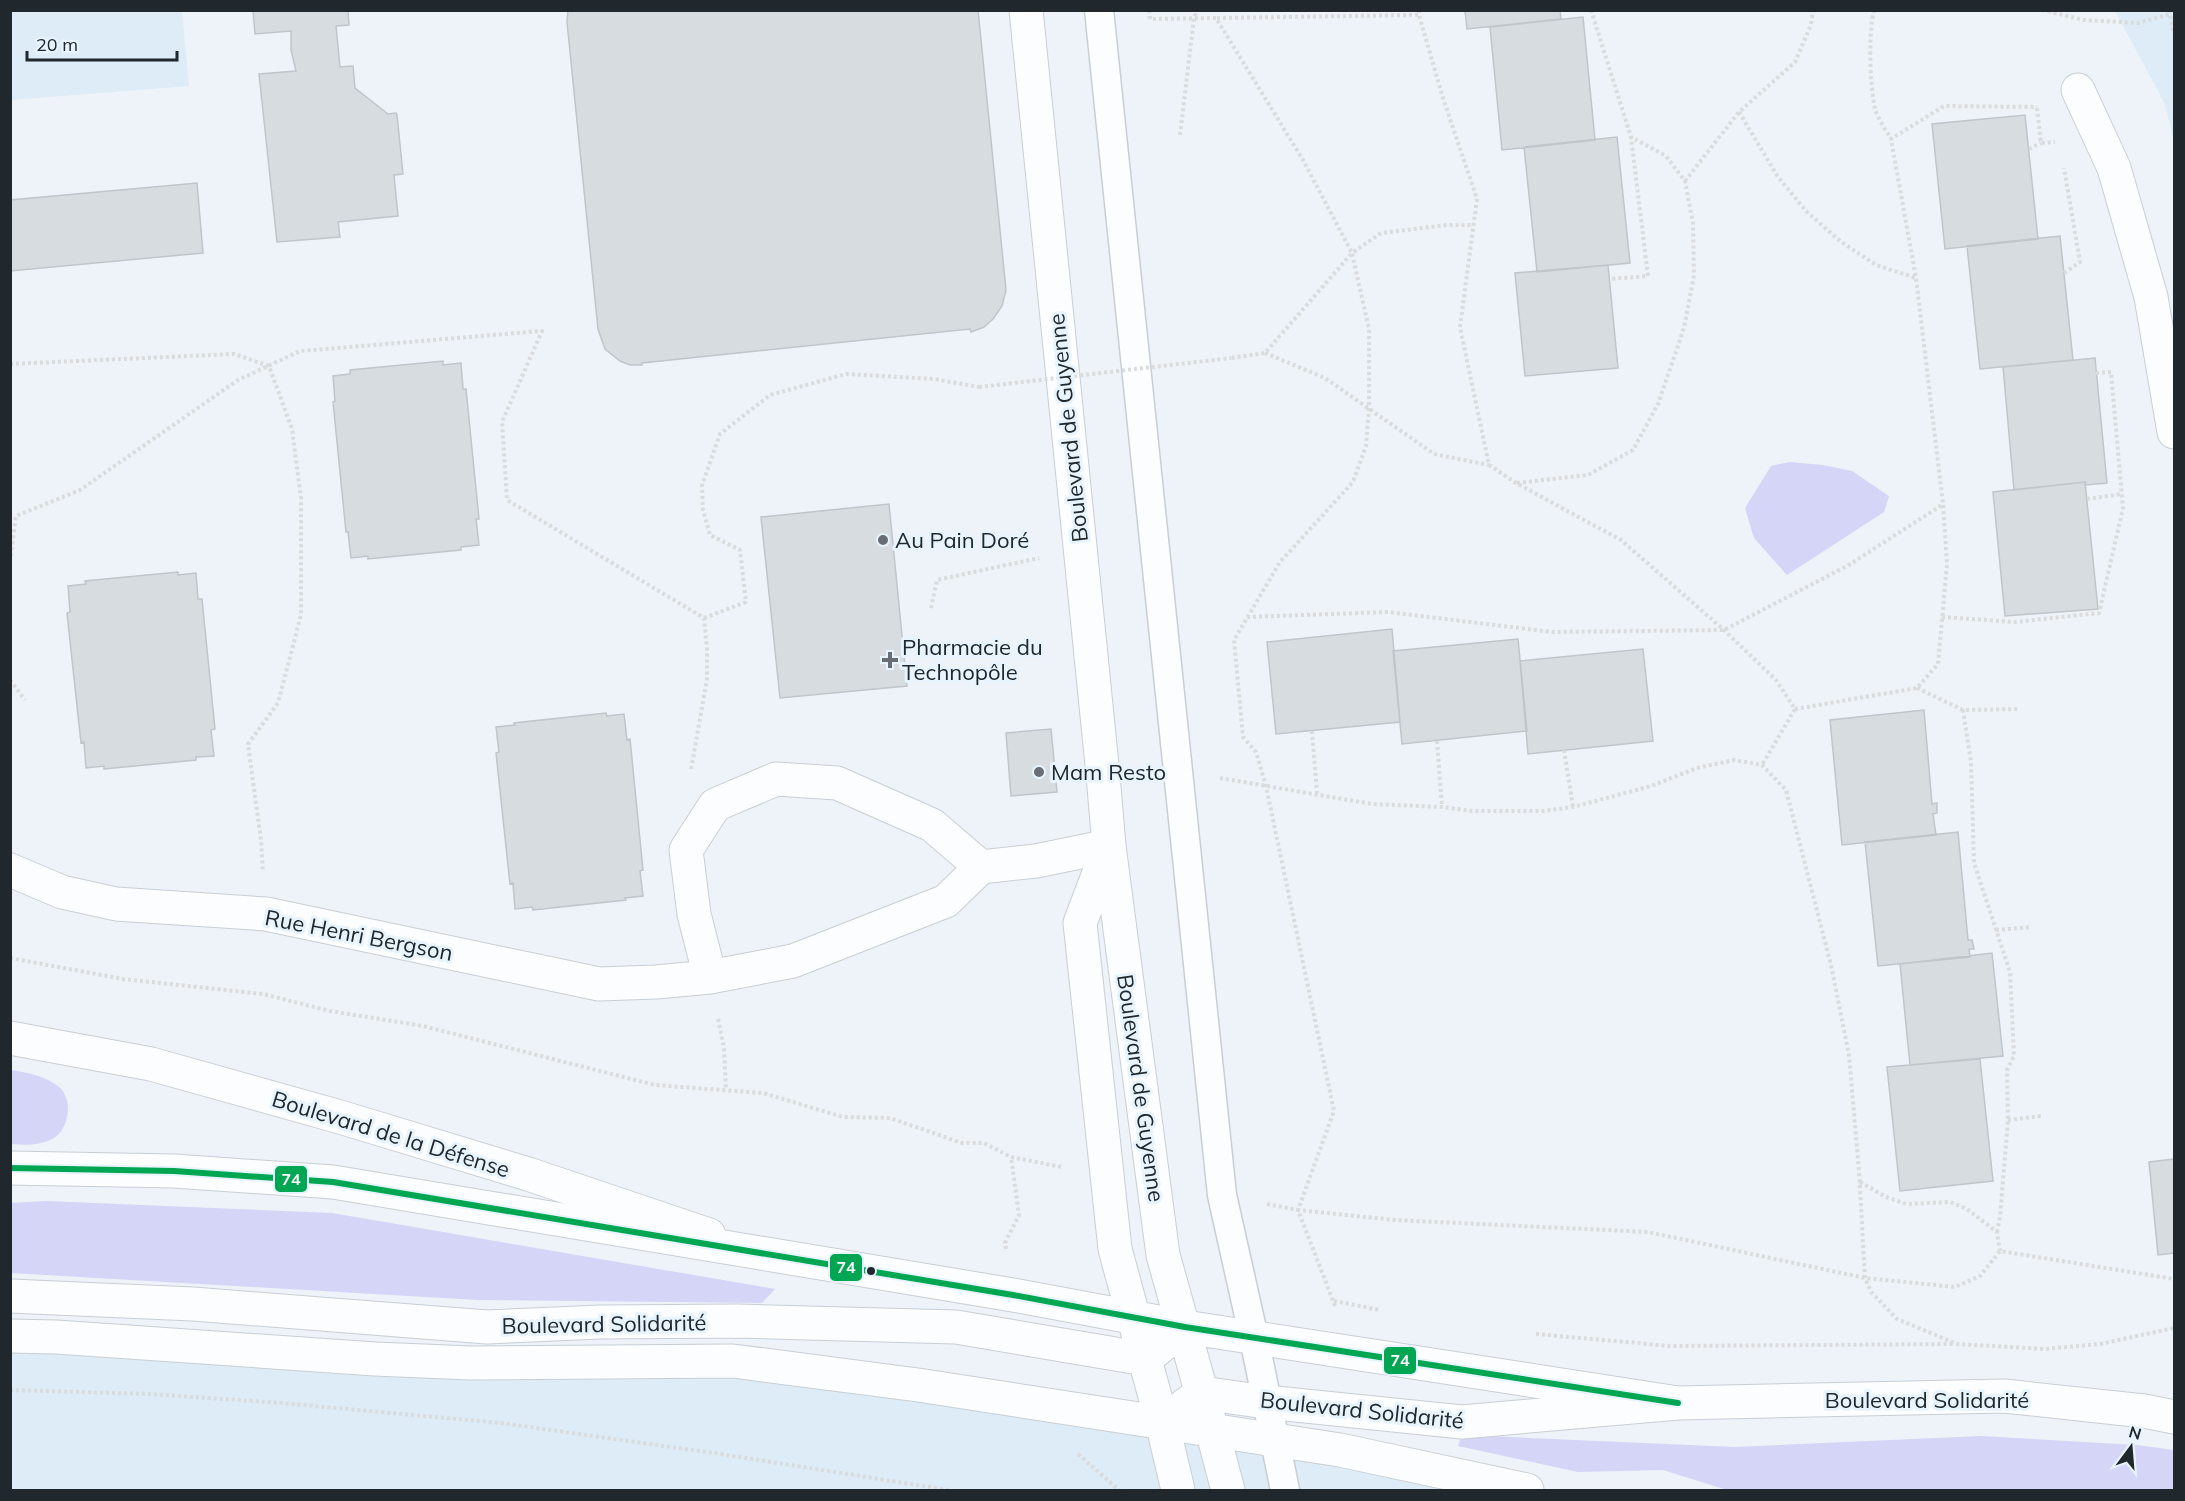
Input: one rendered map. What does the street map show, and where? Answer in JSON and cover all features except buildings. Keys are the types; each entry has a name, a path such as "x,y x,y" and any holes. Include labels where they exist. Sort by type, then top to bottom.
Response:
{"main road":[{"name":"Boulevard de Guyenne","path":"1026,10 1109,846 1163,1255 1185,1327 1228,1491"},
{"path":"2078,90 2114,168 2151,297 2175,432"},
{"path":"710,976 694,914 686,850 715,805 776,778 837,783 932,825 981,867 1036,861 1109,846"},
{"name":"Boulevard de Guyenne","path":"1109,846 1080,923 1115,1249 1135,1318 1178,1491"},
{"name":"Rue Henri Bergson","path":"10,870 62,892 116,904 266,914 599,984 656,982 710,976 794,961 946,901 981,867"},
{"name":"Boulevard de la Défense","path":"10,1038 151,1064 340,1117 528,1174 765,1254"},
{"name":"Boulevard Solidarité","path":"10,1167 174,1171 333,1182 1185,1327 1678,1403"},
{"name":"Boulevard Solidarité","path":"10,1296 193,1304 487,1327 600,1322 956,1327 1145,1359"},
{"path":"1145,1359 1185,1327"},
{"name":"Boulevard Solidarité","path":"10,1336 471,1363 733,1361 918,1385 1340,1450 1527,1491"},
{"name":"Boulevard Solidarité","path":"1202,1393 1266,1402 1462,1422 1678,1403 2004,1396 2144,1411 2175,1417"},
{"path":"1162,1422 1202,1393"}],"lane":[{"path":"1099,10 1222,1195 1285,1491"}],"path":[{"path":"1149,10 1150,19 1419,13 1442,95 1477,199 1460,327 1489,465"},
{"path":"1180,135 1194,18 1197,10"},
{"path":"1591,10 1631,137 1648,276 1610,279"},
{"path":"1685,181 1739,112 1795,62 1811,26 1813,10"},
{"path":"1874,10 1871,21 1871,64 1876,111 1890,139 1916,278 1943,504 1947,564 1938,664 1917,688"},
{"path":"2042,10 2084,20 2138,23 2170,12 2175,34"},
{"path":"1216,18 1303,160 1352,253 1265,353"},
{"path":"1890,139 1944,106 2037,108 2078,90"},
{"path":"2037,108 2041,143"},
{"path":"1739,112 1778,177 1807,212 1840,241 1876,265 1916,278"},
{"path":"1516,483 1588,475 1633,450 1658,404 1684,328 1694,275 1693,224 1685,181 1666,156 1631,137"},
{"path":"2029,149 2041,143 2060,142"},
{"path":"2063,164 2079,262 2064,273"},
{"path":"10,562 16,516 80,490 238,380 300,351 542,331 502,422 507,500 704,618"},
{"path":"704,618 746,602 740,550 710,535 703,510 702,485 720,434 770,395 846,374 934,379 979,387 1265,353 1325,378 1434,454 1489,465 1516,483 1621,540 1724,630 1776,680 1795,709"},
{"path":"10,363 234,354 269,366"},
{"path":"266,914 261,840 248,744 278,703 301,615 301,498 292,429 269,366"},
{"path":"1942,617 2014,622 2098,613 2123,508 2111,372 2096,373"},
{"path":"2087,499 2122,494"},
{"path":"1247,617 1388,612 1552,632 1724,630 1847,566 1943,504"},
{"path":"930,608 937,580 1080,548"},
{"path":"704,618 707,679 691,769 715,805"},
{"path":"10,680 25,700"},
{"path":"1762,765 1795,709 1917,688 1963,710 2020,709"},
{"path":"1348,1353 1334,1301 1298,1210 1395,1220 1648,1232 1865,1278 1955,1287 1980,1276 2000,1251 1997,1232 2008,1120 2007,1070 2014,1056 2010,972 1974,863 1971,762 1963,710"},
{"path":"1312,731 1317,793"},
{"path":"1437,741 1442,807"},
{"path":"1564,750 1573,807"},
{"path":"1266,786 1372,804 1442,807 1472,811 1531,811 1573,807 1651,786 1697,768 1734,760 1762,765 1786,790 1831,965 1849,1055 1860,1182 1865,1278 1871,1292 1897,1320 1957,1344"},
{"path":"1996,930 2031,927"},
{"path":"10,958 123,979 263,994 330,1011 423,1026 655,1085 763,1093 843,1117 890,1118 962,1143 984,1143 1011,1157"},
{"path":"710,976 724,1048 726,1090"},
{"path":"2008,1120 2041,1116"},
{"path":"1860,1182 1886,1197 1906,1204 1950,1202 1967,1209 1997,1232"},
{"path":"2000,1251 2175,1280"},
{"path":"1334,1301 1390,1312"},
{"path":"1528,1334 1670,1346 1957,1344 2045,1349 2100,1344 2175,1328"},
{"path":"10,1390 150,1394 293,1404 501,1423 726,1455 950,1491"}],"shaded area":[{"path":"11,10 182,11 189,86 11,100"},
{"path":"2115,11 2174,11 2174,140 2164,102"},
{"path":"1789,462 1823,465 1852,471 1889,496 1884,512 1787,575 1754,538 1745,508 1771,466"},
{"path":"11,1070 42,1077 64,1092 68,1107 66,1122 58,1135 52,1139 37,1144 11,1144"},
{"path":"46,1201 332,1213 775,1289 762,1303 477,1300 11,1273 11,1203"},
{"path":"10,1337 733,1361 1480,1490 11,1490"},
{"path":"1462,1435 1734,1447 1981,1436 2137,1445 2174,1450 2174,1490 1727,1490 1663,1470 1578,1472 1458,1446"}],"transit line":[{"name":"74","path":"10,1168 174,1171 333,1182 1013,1295 1185,1327 1678,1403"}],"place":[{"name":"Au Pain Doré","path":"883,540"},
{"name":"Pharmacie du Technopôle","path":"890,660"},
{"name":"Mam Resto","path":"1039,772"}]}
